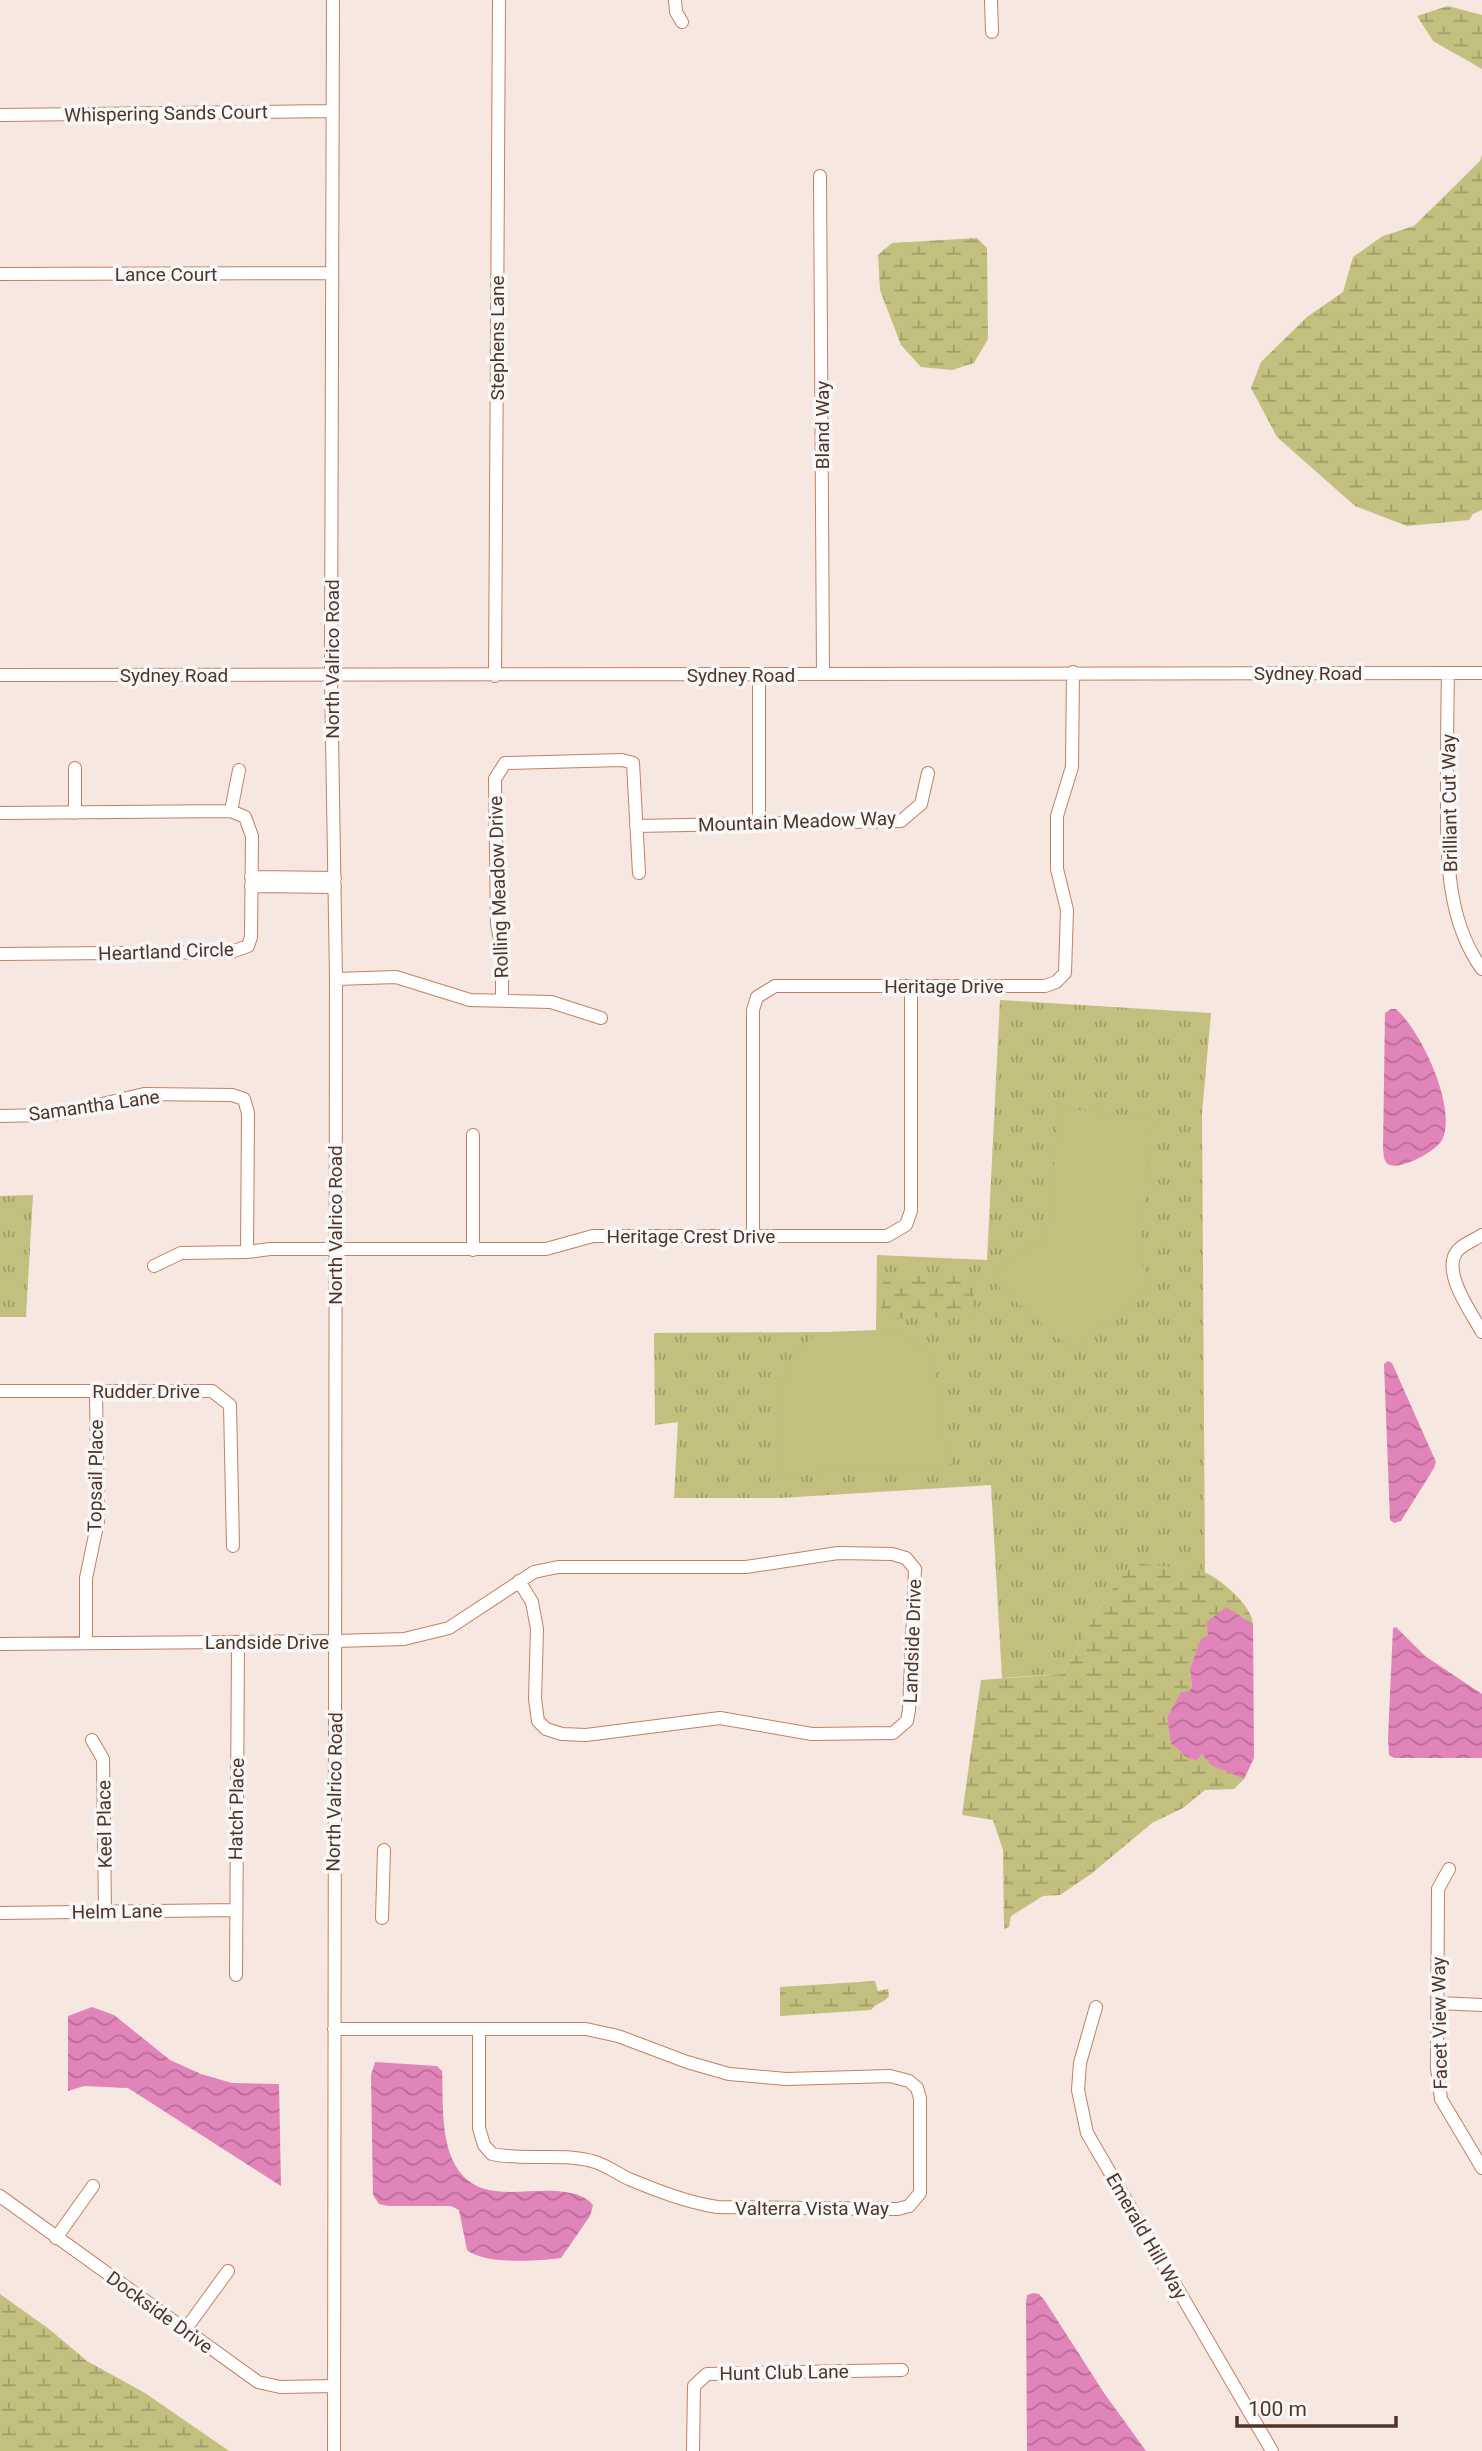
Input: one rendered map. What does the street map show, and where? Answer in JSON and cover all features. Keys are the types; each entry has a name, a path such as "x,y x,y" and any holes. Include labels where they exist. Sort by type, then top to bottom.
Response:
{"street":[{"name":"North Valrico Road","path":"332,0 331,675 336,979 334,2451"},
{"name":"Stephens Lane","path":"495,676 499,0"},
{"path":"675,0 676,12 682,22"},
{"path":"991,0 992,32"},
{"name":"Whispering Sands Court","path":"0,115 332,111"},
{"name":"Bland Way","path":"820,176 823,674"},
{"name":"Lance Court","path":"0,274 332,273"},
{"name":"Heritage Drive","path":"753,1236 753,1010 757,997 775,986 1045,986 1056,982 1065,973 1067,910 1057,869 1056,816 1072,767 1073,672"},
{"name":"Brilliant Cut Way","path":"1448,673 1447,857 1455,910 1471,954 1482,969"},
{"name":"Sydney Road","path":"0,676 1482,673"},
{"path":"759,674 759,825"},
{"name":"Rolling Meadow Drive","path":"502,1001 502,950 497,924 495,779 505,763 622,760 633,763 639,873"},
{"path":"75,768 75,813"},
{"path":"0,813 230,811 239,770"},
{"name":"Mountain Meadow Way","path":"636,826 901,821 921,804 928,773"},
{"name":"Heartland Circle","path":"0,954 232,952 248,946 251,937 252,836 245,817 230,811"},
{"path":"251,882 335,882"},
{"path":"336,979 396,977 470,1000 551,1002 601,1018"},
{"name":"Heritage Crest Drive","path":"154,1266 181,1253 270,1249 546,1250 593,1236 887,1236 906,1225 911,1211 911,986"},
{"name":"Samantha Lane","path":"0,1116 74,1111 144,1094 232,1095 244,1098 248,1113 247,1252"},
{"path":"473,1250 474,1135"},
{"path":"1482,1235 1459,1248 1452,1259 1451,1273 1482,1332"},
{"name":"Rudder Drive","path":"0,1391 212,1391 230,1405 233,1546"},
{"name":"Topsail Place","path":"86,1643 86,1578 98,1521 96,1392"},
{"name":"Landside Drive","path":"0,1643 336,1642 404,1639 449,1628 519,1581 534,1572 558,1567 746,1567 838,1553 892,1554 906,1558 915,1569 907,1721 893,1733 812,1734 720,1718 586,1735 562,1734 546,1729 538,1721 535,1699 537,1629 532,1602 519,1581"},
{"name":"Hatch Place","path":"236,1975 238,1642"},
{"name":"Keel Place","path":"92,1740 103,1759 105,1911"},
{"path":"382,1918 384,1850"},
{"name":"Facet View Way","path":"1449,1869 1438,1889 1437,2068 1441,2099 1482,2168"},
{"name":"Helm Lane","path":"0,1913 235,1910"},
{"path":"1438,2003 1482,2005"},
{"name":"Emerald Hill Way","path":"1096,2007 1080,2063 1078,2090 1087,2133 1272,2451"},
{"name":"Valterra Vista Way","path":"334,2029 479,2029 586,2029 618,2036 687,2062 729,2074 786,2079 890,2076 909,2081 917,2088 920,2098 920,2193 909,2206 898,2209 717,2207 693,2203 657,2191 596,2162 563,2157 492,2154 484,2145 479,2128 479,2029"},
{"path":"56,2238 93,2186"},
{"name":"Dockside Drive","path":"0,2196 258,2382 280,2387 334,2386"},
{"path":"185,2330 228,2271"},
{"name":"Hunt Club Lane","path":"693,2451 694,2386 708,2374 902,2370"}],"green space":[{"path":"1448,6 1482,15 1482,69 1433,41 1417,16"},
{"path":"1482,155 1482,510 1473,514 1469,520 1407,526 1355,506 1277,437 1251,388 1261,362 1307,317 1343,292 1353,257 1383,236 1414,226 1480,161"},
{"path":"977,238 987,248 988,339 974,363 952,370 921,367 901,345 880,290 878,255 892,243"},
{"path":"1000,1000 1211,1013 1202,1113 1205,1573 1134,1564 1104,1599 1063,1674 1002,1678 991,1485 780,1498 674,1498 678,1422 655,1425 654,1333 876,1330 877,1255 987,1260"},
{"path":"1060,1108 1153,1118 1138,1259 1149,1275 1145,1293 1080,1347 1070,1348 990,1279 1016,1256 1046,1241"},
{"path":"33,1195 26,1317 0,1317 0,1196"},
{"path":"889,1273 969,1274 973,1281 974,1309 967,1316 889,1319 881,1315 882,1285"},
{"path":"821,1332 871,1332 908,1337 932,1355 944,1443 951,1463 945,1467 927,1465 779,1475 777,1415 784,1377 792,1360 804,1345"},
{"path":"1134,1563 1206,1573 1235,1594 1247,1609 1253,1624 1241,1616 1201,1639 1190,1668 1192,1688 1167,1718 1174,1745 1182,1753 1197,1761 1202,1754 1223,1770 1244,1779 1234,1789 1205,1790 1183,1808 1152,1823 1091,1874 1060,1895 1043,1896 1011,1916 1009,1927 1004,1929 1003,1850 993,1820 962,1815 981,1680 1063,1674 1104,1599"},
{"path":"875,1981 878,1991 888,1989 889,1996 871,2010 780,2016 780,1987"},
{"path":"0,2294 49,2329 87,2361 145,2393 229,2451 0,2451"}],"water":[{"path":"1396,1009 1406,1020 1434,1069 1445,1107 1446,1124 1443,1138 1434,1148 1409,1162 1393,1166 1385,1161 1383,1149 1385,1013"},
{"path":"1388,1361 1392,1363 1436,1462 1401,1521 1394,1523 1390,1520 1384,1364"},
{"path":"1226,1607 1253,1624 1254,1758 1244,1779 1211,1765 1202,1754 1197,1761 1185,1756 1171,1743 1167,1718 1181,1692 1192,1688 1190,1668 1201,1639 1208,1635 1207,1622"},
{"path":"1396,1627 1425,1656 1482,1694 1482,1758 1394,1758 1389,1755 1393,1628"},
{"path":"92,2007 114,2015 170,2060 201,2074 232,2083 279,2084 281,2186 128,2088 84,2086 68,2091 68,2016"},
{"path":"375,2062 437,2066 442,2071 446,2139 458,2170 469,2181 495,2191 565,2192 580,2196 593,2205 590,2216 561,2258 512,2261 475,2255 467,2250 459,2210 451,2206 379,2204 373,2195 371,2075"},
{"path":"1039,2294 1045,2301 1104,2393 1146,2451 1027,2451 1026,2303 1027,2295"}]}
